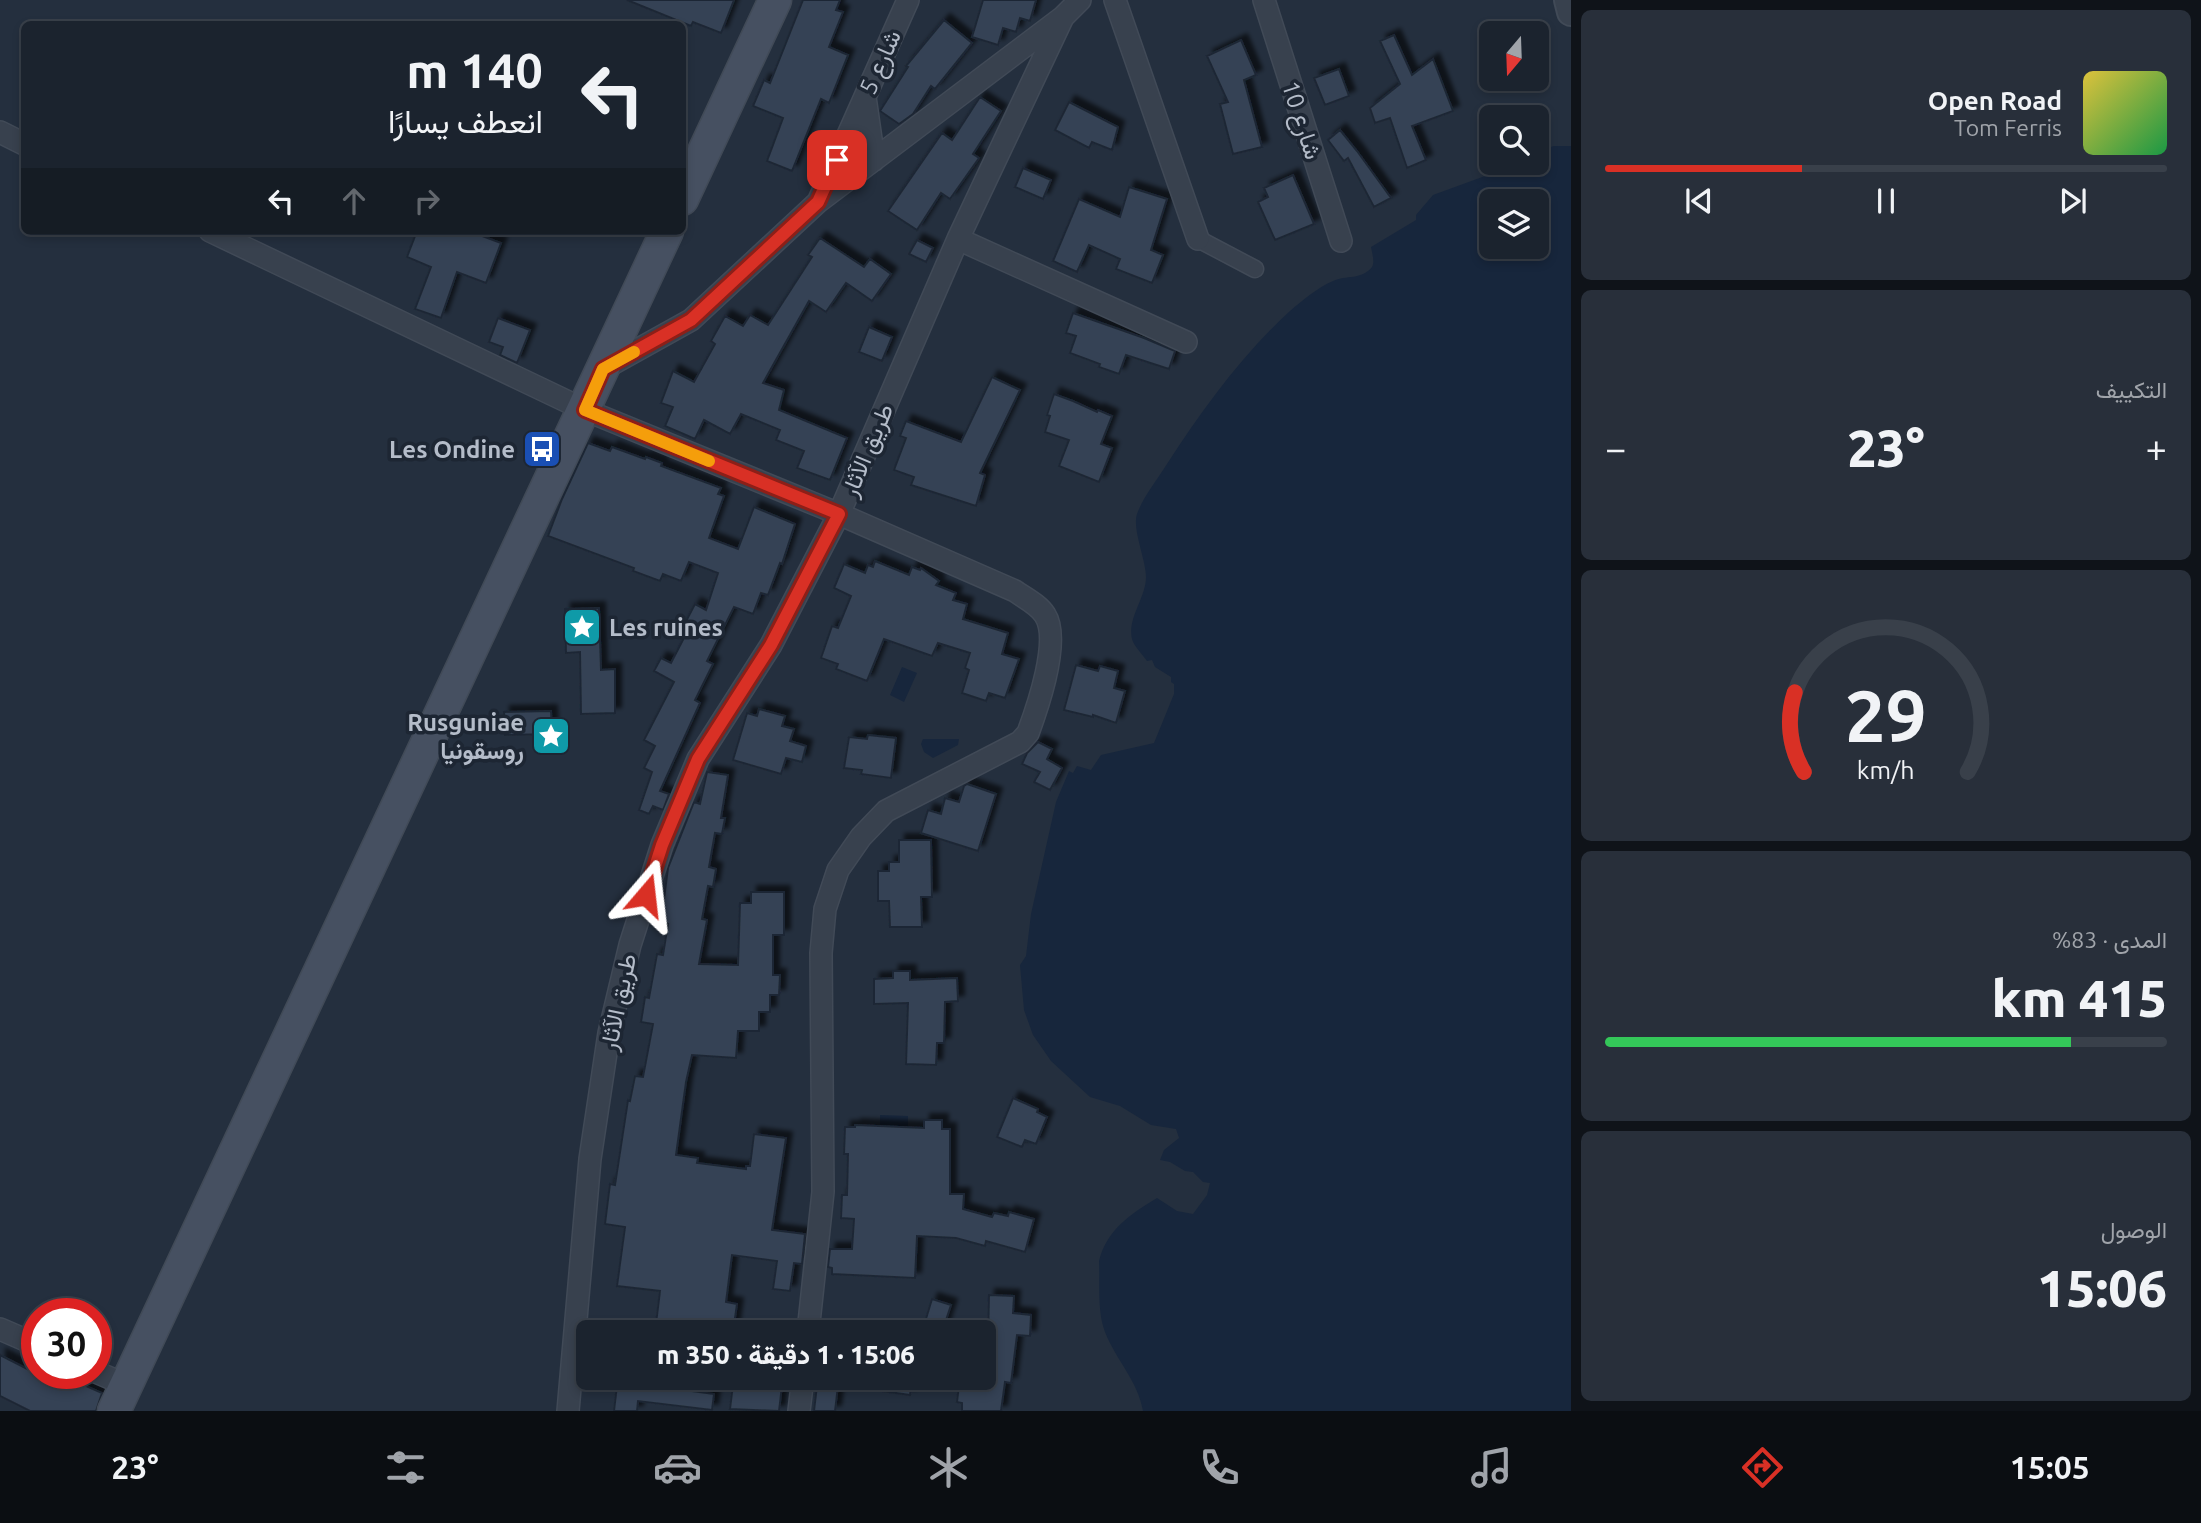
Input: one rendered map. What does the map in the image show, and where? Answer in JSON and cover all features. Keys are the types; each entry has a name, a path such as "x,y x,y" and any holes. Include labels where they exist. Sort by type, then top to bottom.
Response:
{"main road":[{"path":"686,190 775,0"},
{"path":"120,1398 665,235"}],"street":[{"name":"شارع 5","path":"818,202 908,0"},
{"path":"603,369 691,320 818,202 1063,17 1080,0"},
{"path":"1115,0 1198,239 1255,269"},
{"name":"شارع 10","path":"1264,0 1341,241"},
{"path":"1567,0 1571,12"},
{"name":"طريق الآثار","path":"568,1411 590,1159 609,1032 630,946 662,845 698,759 771,645 839,514 958,239 1063,17"},
{"path":"864,97 873,159"},
{"path":"0,132 21,142"},
{"path":"218,235 585,410 839,514 1015,591 1045,615 1051,631 1050,652 1028,733 1020,742 886,811 861,836 838,870 825,909 821,953 823,1192 809,1320"},
{"path":"958,239 1186,342"},
{"path":"0,1329 21,1338"},
{"path":"799,1411 801,1390"}],"water":[{"path":"1571,146 1571,1411 1143,1411 1132,1380 1102,1324 1099,1261 1114,1231 1138,1210 1157,1198 1177,1211 1193,1214 1207,1195 1210,1183 1203,1182 1193,1172 1160,1160 1164,1150 1179,1138 1176,1129 1151,1125 1120,1106 1090,1097 1051,1061 1033,1035 1024,1010 1020,965 1026,956 1031,914 1056,802 1069,771 1073,773 1077,766 1091,770 1101,755 1154,743 1174,694 1171,677 1155,667 1152,660 1147,661 1136,647 1131,631 1146,577 1136,520 1150,489 1209,403 1272,328 1327,284 1368,271 1373,263 1371,247 1416,220 1416,215 1433,195 1488,175 1549,175 1549,147"},
{"path":"902,667 917,673 904,702 890,695"},
{"path":"923,739 959,739 958,745 933,758 924,752 921,744"},
{"path":"880,1115 908,1116 908,1128 880,1127"}],"building":[{"path":"627,0 734,0 721,33 693,22 691,26 686,21 679,21"},
{"path":"803,0 840,0 836,10 843,12 829,47 848,55 829,103 821,99 792,171 767,161 783,118 753,106 764,80 770,83"},
{"path":"983,0 1036,0 1030,21 1020,18 1016,32 1003,28 998,45 972,37"},
{"path":"944,20 972,43 935,89 931,86 913,114 899,124 880,111 908,67 906,66"},
{"path":"1394,35 1412,75 1433,59 1453,111 1412,126 1426,160 1407,168 1390,118 1375,123 1370,108 1400,84 1380,41"},
{"path":"1241,40 1256,75 1244,80 1262,147 1233,154 1220,104 1228,102 1207,56"},
{"path":"1339,69 1349,96 1325,105 1314,78"},
{"path":"980,97 1001,111 973,154 979,158 950,199 941,193 917,230 888,211 942,133 952,140"},
{"path":"1069,102 1118,127 1112,150 1092,142 1089,148 1055,130"},
{"path":"1340,130 1391,198 1374,207 1348,158 1344,161 1328,140"},
{"path":"1023,168 1051,180 1043,199 1015,187"},
{"path":"1293,175 1314,224 1275,240 1258,202 1268,197 1264,188"},
{"path":"1129,187 1167,199 1151,250 1163,255 1152,283 1116,269 1120,259 1089,245 1077,272 1053,261 1079,199 1120,217"},
{"path":"415,235 480,235 501,243 486,283 457,272 441,318 415,309 431,267 407,257"},
{"path":"820,238 864,267 870,259 891,274 872,301 846,283 826,312 809,301 763,383 784,390 779,410 847,438 830,480 797,468 804,451 776,440 780,430 741,414 730,434 704,420 695,439 665,426 673,407 661,403 673,371 694,382 715,344 711,341 725,316 743,326 750,315 768,325 812,257 808,255"},
{"path":"917,240 933,248 926,262 909,254"},
{"path":"1073,313 1175,351 1169,369 1126,355 1119,374 1070,353 1076,336 1066,333"},
{"path":"498,318 530,330 517,363 500,355 503,347 489,342"},
{"path":"869,327 892,337 882,361 859,352"},
{"path":"992,377 1020,390 980,473 985,475 976,506 911,485 914,477 894,470 906,438 900,436 906,421 961,442"},
{"path":"1054,394 1112,416 1101,444 1112,448 1099,482 1059,466 1069,440 1045,432"},
{"path":"588,443 610,451 612,447 645,459 646,457 662,463 661,466 721,488 718,494 724,496 709,538 738,549 754,507 795,524 768,595 761,593 753,614 734,607 707,661 713,664 695,700 700,703 660,791 669,794 663,810 653,806 649,814 639,810 652,772 644,768 655,746 644,740 674,682 654,671 661,658 671,663 687,632 682,629 695,604 706,610 718,573 689,562 681,581 663,574 660,581 633,571 634,568 548,536"},
{"path":"875,561 909,575 912,567 921,568 939,581 936,585 956,593 953,600 967,604 963,619 1008,633 1002,654 1019,659 1005,698 989,693 986,701 962,693 969,670 965,668 970,653 938,643 932,656 884,639 867,681 836,669 838,664 821,658 832,626 838,628 851,596 834,588 844,564 865,573 868,565 873,567"},
{"path":"599,608 601,670 615,669 615,713 581,714 580,652 566,653 565,609"},
{"path":"1076,665 1098,671 1100,666 1118,671 1114,688 1125,691 1116,723 1093,715 1064,710"},
{"path":"759,709 785,716 782,726 794,729 790,741 806,746 802,762 786,758 781,774 733,760 747,713 757,716"},
{"path":"551,711 552,734 505,735 504,712"},
{"path":"868,735 896,738 891,778 861,774 862,770 844,768 849,737 867,739"},
{"path":"1038,742 1052,749 1047,759 1062,768 1050,790 1034,782 1040,772 1022,764 1027,753"},
{"path":"707,772 728,775 721,818 725,818 722,834 715,833 709,867 716,869 713,887 708,886 702,919 707,920 699,964 738,965 740,903 751,903 751,892 784,892 784,935 773,935 773,975 780,975 779,995 770,995 770,1012 759,1012 759,1031 738,1031 736,1058 692,1055 676,1155 698,1158 697,1163 746,1169 746,1166 750,1166 754,1134 786,1138 772,1230 805,1234 802,1264 794,1263 790,1291 773,1289 777,1261 732,1255 726,1302 737,1304 735,1320 656,1320 660,1291 617,1286 625,1227 605,1224 610,1184 615,1185 628,1100 630,1101 635,1076 643,1077 653,1024 641,1022 645,997 649,998 657,954 663,955 668,924 661,922 668,868 694,802 700,804"},
{"path":"967,784 996,794 978,851 921,833 928,810 941,814 945,798 959,802"},
{"path":"899,840 931,840 932,897 921,897 922,927 890,927 889,901 878,901 878,871 889,871 889,862 899,862"},
{"path":"893,971 910,971 910,980 957,978 958,1001 945,1002 944,1043 937,1043 936,1065 906,1064 908,1003 874,1004 874,979 893,978"},
{"path":"1013,1098 1038,1109 1037,1112 1047,1117 1036,1144 1025,1140 1022,1147 997,1137"},
{"path":"924,1120 942,1120 942,1129 950,1129 950,1194 964,1194 963,1209 992,1217 994,1213 1008,1216 1009,1212 1034,1219 1025,1252 986,1241 985,1246 956,1238 917,1236 915,1278 832,1274 832,1268 828,1267 830,1249 852,1249 854,1219 841,1218 842,1195 847,1195 848,1154 844,1154 845,1127 855,1125 924,1128"},
{"path":"989,1295 1014,1296 1013,1313 1031,1315 1030,1336 1017,1335 1011,1383 1005,1382 1001,1411 962,1411 962,1403 957,1402 958,1390 996,1390 996,1320 988,1320"},
{"path":"932,1299 951,1305 946,1320 926,1320"},
{"path":"0,1355 21,1366 21,1389 93,1389 102,1393 96,1411 30,1411 0,1396"},
{"path":"616,1390 684,1390 714,1394 712,1410 638,1401 637,1411 614,1411"},
{"path":"732,1390 781,1390 779,1411 730,1409"},
{"path":"816,1390 837,1390 835,1411 814,1411"},
{"path":"875,1390 911,1390 910,1395"}],"slow traffic":[{"path":"634,352 603,369 585,410 709,461"}],"place":[{"name":"Les Ondine","path":"542,449"},
{"name":"Les ruines","path":"582,627"},
{"name":"Rusguniae روسقونيا","path":"551,736"}],"route":[{"path":"646,895 662,845 698,759 771,645 839,514 585,410 603,369 691,320 818,202 837,160"}]}
